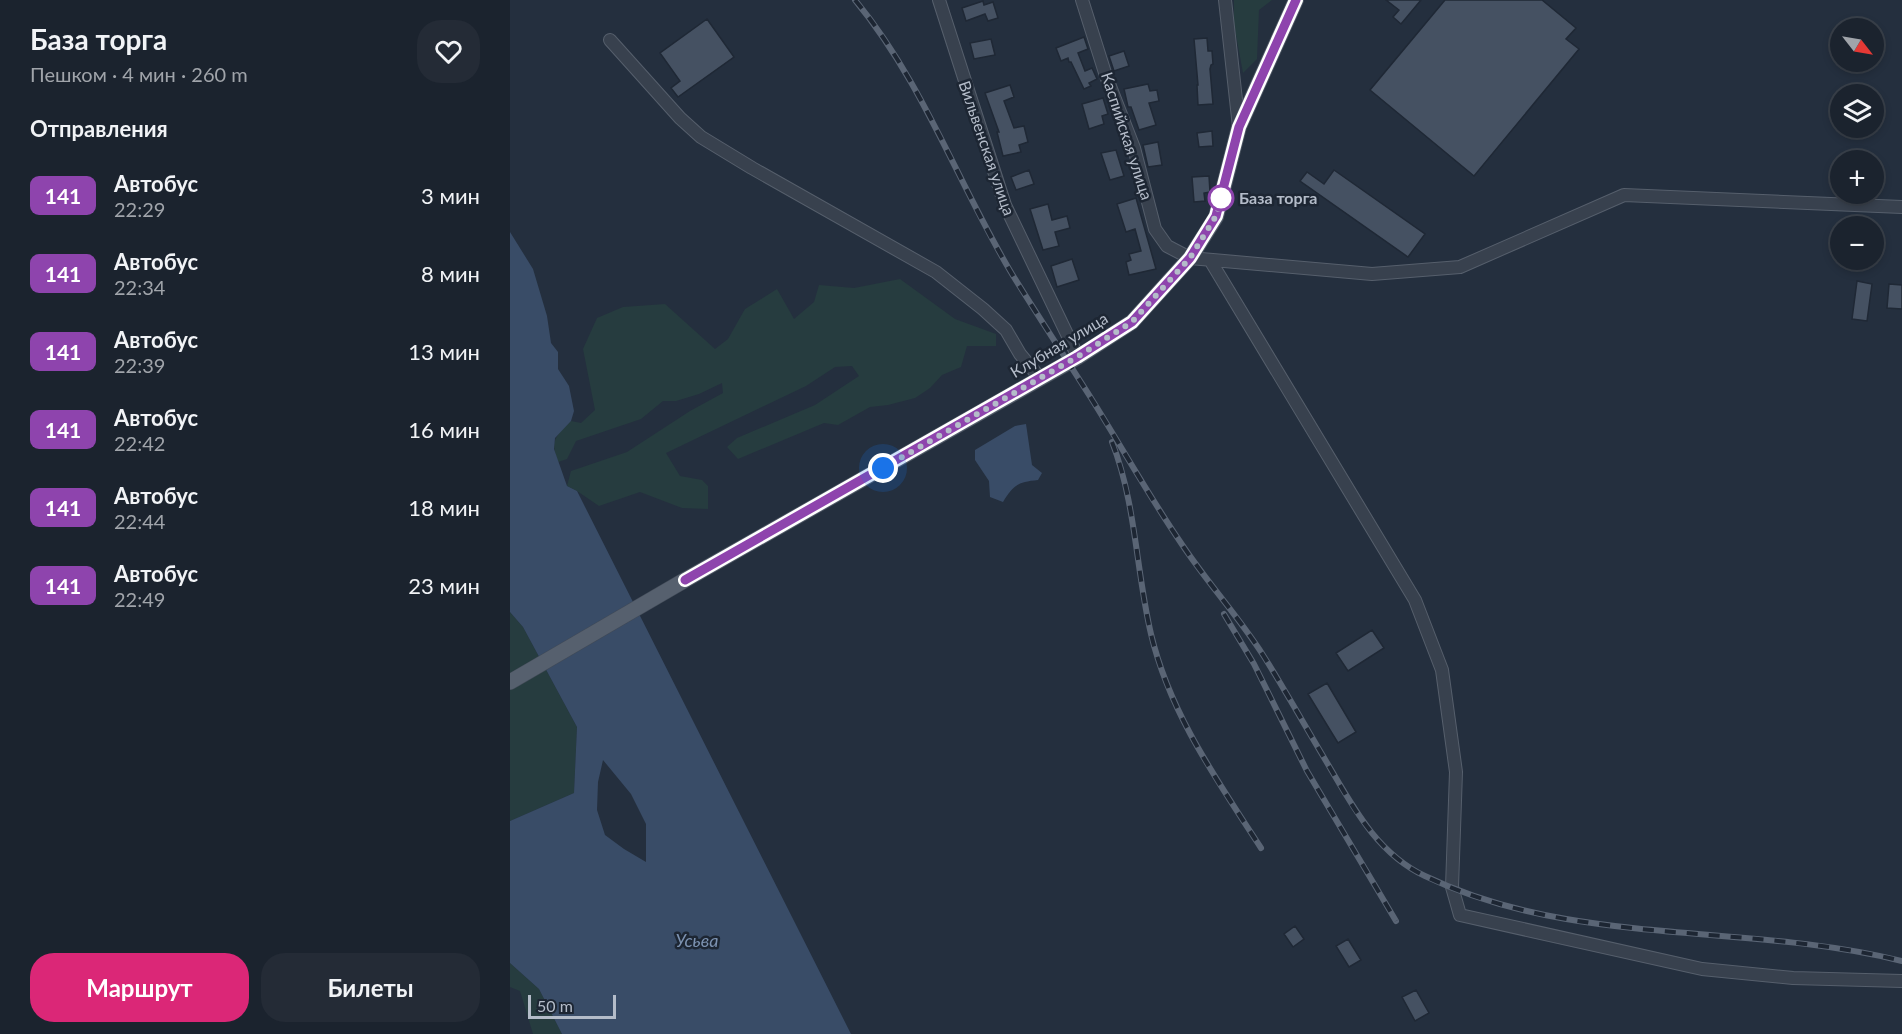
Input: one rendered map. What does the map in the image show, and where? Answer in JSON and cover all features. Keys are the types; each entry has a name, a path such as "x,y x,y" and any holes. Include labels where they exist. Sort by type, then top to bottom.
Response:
{"main road":[{"name":"Клубная улица","path":"510,682 1077,357 1132,322 1190,258 1216,216 1239,127 1296,0"}],"street":[{"name":"Вильвенская улица","path":"939,0 1005,205 1077,357"},
{"name":"Каспийская улица","path":"1082,0 1106,76 1134,148 1155,229 1167,246 1190,258"},
{"path":"1225,0 1239,127"},
{"path":"610,40 680,118 701,137 936,272 1006,330 1020,354 1040,378"},
{"path":"1190,258 1372,274 1460,267 1624,195 1902,207"},
{"path":"1210,260 1415,600 1442,670 1456,772 1452,887 1460,915 1702,969 1793,978 1902,981"}],"green space":[{"path":"1234,0 1272,0 1259,10 1257,59 1243,73 1234,24"},
{"path":"900,279 955,319 996,334 996,346 967,346 961,367 942,375 930,388 915,398 870,407 838,425 824,423 738,459 727,447 737,438 815,405 859,376 852,366 835,367 806,386 666,453 680,476 702,480 708,486 708,509 682,508 640,492 599,506 567,486 571,471 627,452 690,411 723,393 722,383 699,394 676,401 663,401 641,419 576,441 567,459 558,462 554,444 558,435 571,421 581,423 595,410 583,349 597,318 623,307 665,304 715,349 728,339 745,309 777,289 794,319 814,302 819,285 854,288"},
{"path":"510,612 523,627 577,727 574,793 510,821"},
{"path":"510,963 539,989 562,1034 533,1034 520,991 510,987"}],"water":[{"name":"Усьва","path":"510,232 533,269 547,316 551,343 558,352 558,369 569,386 574,411 571,421 555,438 554,449 567,486 577,491 851,1034 562,1034 539,989 510,963 510,821 574,793 577,727 523,627 510,612","holes":["603,760 631,794 646,824 646,862 605,835 597,810 598,782"]},
{"path":"1026,424 1032,465 1042,473 1038,480 1017,485 1003,502 990,497 989,481 975,460 975,450 1015,426"}],"building":[{"path":"1386,0 1421,0 1401,24 1393,17 1399,10"},
{"path":"1445,0 1542,0 1576,28 1566,39 1579,49 1474,176 1370,90"},
{"path":"983,1 984,5 993,2 998,18 988,21 985,14 966,21 962,8"},
{"path":"707,19 734,57 678,97 671,88 680,81 660,53"},
{"path":"1084,37 1088,49 1078,53 1085,71 1092,68 1097,79 1089,83 1091,86 1084,89 1071,62 1068,58 1061,61 1056,48"},
{"path":"1207,38 1208,51 1212,51 1213,64 1210,69 1213,104 1198,105 1194,39"},
{"path":"991,39 995,55 974,59 970,43"},
{"path":"1124,51 1129,66 1114,71 1109,56"},
{"path":"1148,84 1150,91 1157,90 1159,101 1149,103 1156,125 1139,130 1131,107 1128,107 1124,89"},
{"path":"1010,85 1014,97 1004,101 1014,128 1024,126 1028,142 1019,145 1021,152 1003,156 997,132 999,132 985,93"},
{"path":"1103,98 1108,114 1102,116 1104,124 1089,129 1082,104"},
{"path":"1212,131 1213,146 1199,147 1197,133"},
{"path":"1158,142 1162,165 1148,167 1143,145"},
{"path":"1116,150 1124,176 1110,180 1101,153"},
{"path":"1029,170 1034,184 1016,190 1011,177"},
{"path":"1334,170 1425,234 1408,257 1300,181 1307,172 1324,184"},
{"path":"1209,176 1210,192 1204,193 1205,201 1194,202 1192,177"},
{"path":"1136,198 1156,269 1129,275 1126,262 1131,260 1129,254 1141,251 1135,229 1126,232 1117,204"},
{"path":"1048,204 1052,220 1067,216 1070,228 1055,232 1059,246 1043,250 1030,209"},
{"path":"1072,259 1079,280 1057,287 1051,266"},
{"path":"1857,281 1872,284 1867,321 1852,319"},
{"path":"1889,284 1902,285 1902,309 1887,308"},
{"path":"1372,630 1384,648 1348,671 1336,653"},
{"path":"1327,683 1356,732 1338,743 1308,694"},
{"path":"1295,926 1304,939 1293,947 1284,934"},
{"path":"1348,939 1361,960 1349,967 1336,946"},
{"path":"1416,990 1429,1013 1415,1021 1402,997"}],"railway":[{"path":"855,0 901,65 1012,274 1158,507 1191,557 1263,655 1356,811 1393,855 1425,876 1482,899 1541,914 1661,931 1782,941 1843,949 1902,961"},
{"path":"1112,442 1126,489 1146,610 1159,663 1170,692 1197,746 1261,848"},
{"path":"1224,614 1254,664 1307,771 1396,921"}],"bus line":[{"name":"141","path":"685,580 1077,357 1132,322 1190,258 1216,216 1239,127 1296,0"}],"place":[{"name":"База торга","path":"1221,198"}],"route":[{"path":"883,468 1077,357 1132,322 1190,258 1216,216 1222,194 1221,198"}]}
